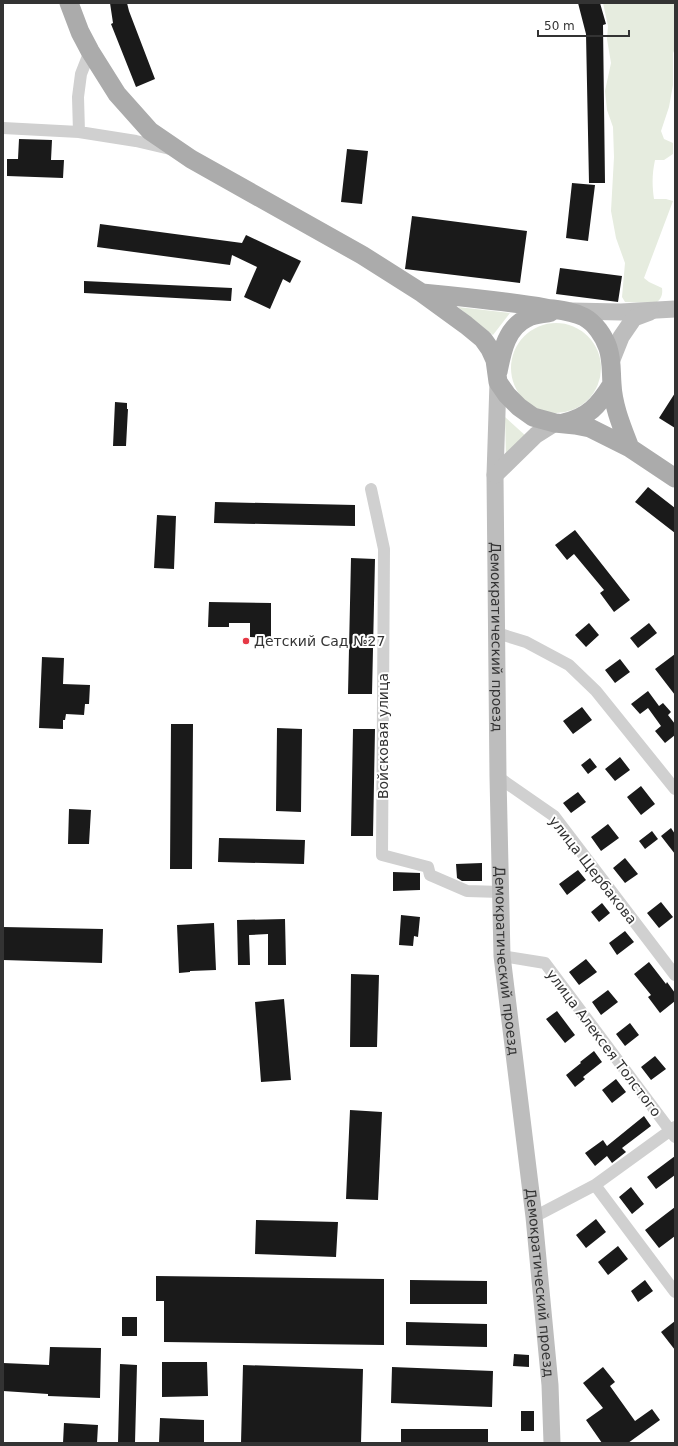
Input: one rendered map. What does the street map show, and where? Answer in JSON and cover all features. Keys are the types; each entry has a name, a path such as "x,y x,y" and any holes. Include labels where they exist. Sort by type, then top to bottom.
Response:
{"main road":[{"path":"69,3 80,32 90,51 117,94 150,131 179,151 362,255 422,293 466,325 483,339 490,349 495,360 498,379 507,395 519,407 533,417 590,428 630,448 675,478"},
{"path":"422,293 513,302 565,311 585,317 603,335 606,342 612,362 612,384 618,416 630,448"},
{"path":"498,379 503,348 512,330 527,318 565,311 675,309"},
{"path":"612,362 621,337 634,318 654,310"},
{"name":"Демократический проезд","path":"498,379 495,475 498,777 502,956 534,1217 550,1385 552,1443"},
{"path":"495,475 536,435 559,423 574,421 589,412 602,400 612,384"}],"street":[{"path":"79,132 78,97 81,74 90,51"},
{"path":"3,128 79,132 136,141 179,151"},
{"name":"Войсковая улица","path":"371,489 384,549 382,855 428,867 430,875 467,891 500,892"},
{"path":"497,633 526,642 568,665 596,690 675,789"},
{"name":"улица Щербакова","path":"498,777 554,816 675,975"},
{"name":"улица Алексея Толстого","path":"502,956 545,963 673,1132"},
{"path":"534,1217 595,1185 673,1132"},
{"path":"595,1185 675,1292"}],"shaded area":[{"path":"603,3 675,3 673,85 669,107 661,131 664,139 673,143 673,154 664,160 655,160 653,170 654,199 666,199 673,201 644,278 662,288 661,297 656,303 625,302 622,297 625,263 616,238 611,211 614,157 613,127 607,110 605,91 611,63 607,39 608,26"},
{"path":"458,307 510,313 493,335"},
{"path":"547,323 565,323 581,330 594,343 601,359 601,377 594,393 581,406 565,413 547,413 531,406 518,393 511,377 511,359 518,343 531,330"},
{"path":"505,417 527,437 506,457"}],"building":[{"path":"110,3 127,3 155,79 136,87 111,24 113,23"},
{"path":"578,3 600,3 606,24 603,25 605,183 589,183 586,34"},
{"path":"19,139 52,140 51,160 64,160 63,178 7,176 7,159 18,159"},
{"path":"347,149 368,151 362,204 341,202"},
{"path":"572,183 595,185 588,241 566,238"},
{"path":"412,216 527,231 520,283 405,269"},
{"path":"100,224 242,243 246,235 301,261 290,283 283,279 270,309 244,297 257,267 232,255 230,265 97,247"},
{"path":"560,268 622,276 618,302 556,294"},
{"path":"84,281 232,288 231,301 84,293"},
{"path":"675,393 675,428 659,418"},
{"path":"115,402 127,403 126,446 113,446"},
{"path":"648,487 675,508 675,533 635,502"},
{"path":"215,502 355,505 355,526 214,523"},
{"path":"157,515 176,516 174,569 154,568"},
{"path":"575,530 630,600 614,612 600,593 604,590 574,554 567,560 555,545"},
{"path":"351,558 375,559 372,694 348,694"},
{"path":"209,602 271,603 271,638 250,637 250,623 229,623 229,627 208,627"},
{"path":"589,623 599,635 586,647 575,635"},
{"path":"649,623 657,633 638,648 630,638"},
{"path":"675,654 675,695 655,669"},
{"path":"42,657 64,658 63,684 90,685 89,704 85,704 84,715 66,714 65,720 63,720 63,729 39,728"},
{"path":"620,659 630,672 615,683 605,670"},
{"path":"648,691 659,706 663,703 671,712 668,715 675,724 675,735 665,743 655,731 661,726 648,708 640,714 631,704"},
{"path":"582,707 592,720 573,734 563,721"},
{"path":"171,724 193,724 192,869 170,869"},
{"path":"277,728 302,729 301,812 276,811"},
{"path":"353,729 375,729 373,836 351,836"},
{"path":"620,757 630,770 615,781 605,769"},
{"path":"590,758 597,767 588,774 581,765"},
{"path":"641,786 655,804 641,815 627,797"},
{"path":"578,792 586,802 571,813 563,803"},
{"path":"69,809 91,810 89,844 68,844"},
{"path":"608,824 619,838 601,851 591,837"},
{"path":"671,828 675,834 675,854 661,836"},
{"path":"652,831 658,839 645,849 639,841"},
{"path":"219,838 305,840 304,864 218,862"},
{"path":"625,858 638,874 625,883 613,868"},
{"path":"482,863 482,881 462,881 457,878 456,864"},
{"path":"578,870 586,880 567,895 559,884"},
{"path":"393,872 420,873 420,890 393,891"},
{"path":"661,902 673,917 659,928 647,913"},
{"path":"602,903 610,913 599,922 591,912"},
{"path":"401,915 420,917 418,937 414,936 413,946 399,945"},
{"path":"285,919 286,965 268,965 268,934 249,935 250,965 238,965 237,920"},
{"path":"214,923 216,970 179,973 177,925"},
{"path":"3,927 103,929 102,963 3,960"},
{"path":"625,931 634,942 617,955 609,943"},
{"path":"586,959 597,972 579,985 569,972"},
{"path":"649,962 675,993 675,1001 660,1013 648,997 651,995 634,974"},
{"path":"351,974 379,975 377,1047 350,1047"},
{"path":"608,990 618,1002 601,1015 592,1002"},
{"path":"284,999 291,1080 261,1082 255,1002"},
{"path":"557,1011 575,1035 565,1043 546,1019"},
{"path":"630,1023 639,1035 625,1046 616,1034"},
{"path":"594,1051 602,1062 583,1077 585,1079 575,1087 566,1075"},
{"path":"655,1056 666,1069 651,1080 641,1067"},
{"path":"616,1079 626,1092 612,1103 602,1090"},
{"path":"350,1110 382,1112 378,1200 346,1199"},
{"path":"644,1116 651,1126 622,1148 626,1152 612,1163 607,1156 595,1166 585,1153 603,1140 607,1146"},
{"path":"675,1156 675,1175 656,1189 647,1177"},
{"path":"631,1187 644,1204 632,1214 619,1197"},
{"path":"675,1207 675,1236 659,1248 645,1230"},
{"path":"596,1219 606,1232 586,1248 576,1235"},
{"path":"256,1220 338,1222 336,1257 255,1254"},
{"path":"618,1246 628,1259 608,1275 598,1262"},
{"path":"156,1276 384,1279 384,1345 164,1342 164,1301 156,1301"},
{"path":"410,1280 487,1281 487,1304 410,1304"},
{"path":"645,1280 653,1291 638,1302 631,1291"},
{"path":"122,1317 137,1317 137,1336 122,1336"},
{"path":"675,1321 675,1350 661,1332"},
{"path":"406,1322 487,1324 487,1347 406,1345"},
{"path":"50,1347 101,1348 100,1398 48,1396 48,1394 3,1391 3,1363 49,1365"},
{"path":"514,1354 529,1355 529,1367 513,1366"},
{"path":"162,1362 207,1362 208,1396 162,1397"},
{"path":"120,1364 137,1365 135,1443 118,1443"},
{"path":"243,1365 363,1369 361,1443 241,1443"},
{"path":"392,1367 493,1371 492,1407 391,1403"},
{"path":"603,1367 615,1382 610,1386 635,1421 652,1409 660,1420 628,1443 602,1443 586,1420 603,1408 583,1383"},
{"path":"521,1411 534,1411 534,1431 521,1431"},
{"path":"160,1418 204,1420 204,1443 159,1443"},
{"path":"64,1423 98,1425 97,1443 63,1443"},
{"path":"401,1429 488,1429 488,1443 401,1443"}],"place":[{"name":"Детский Сад №27","path":"246,641"}]}
